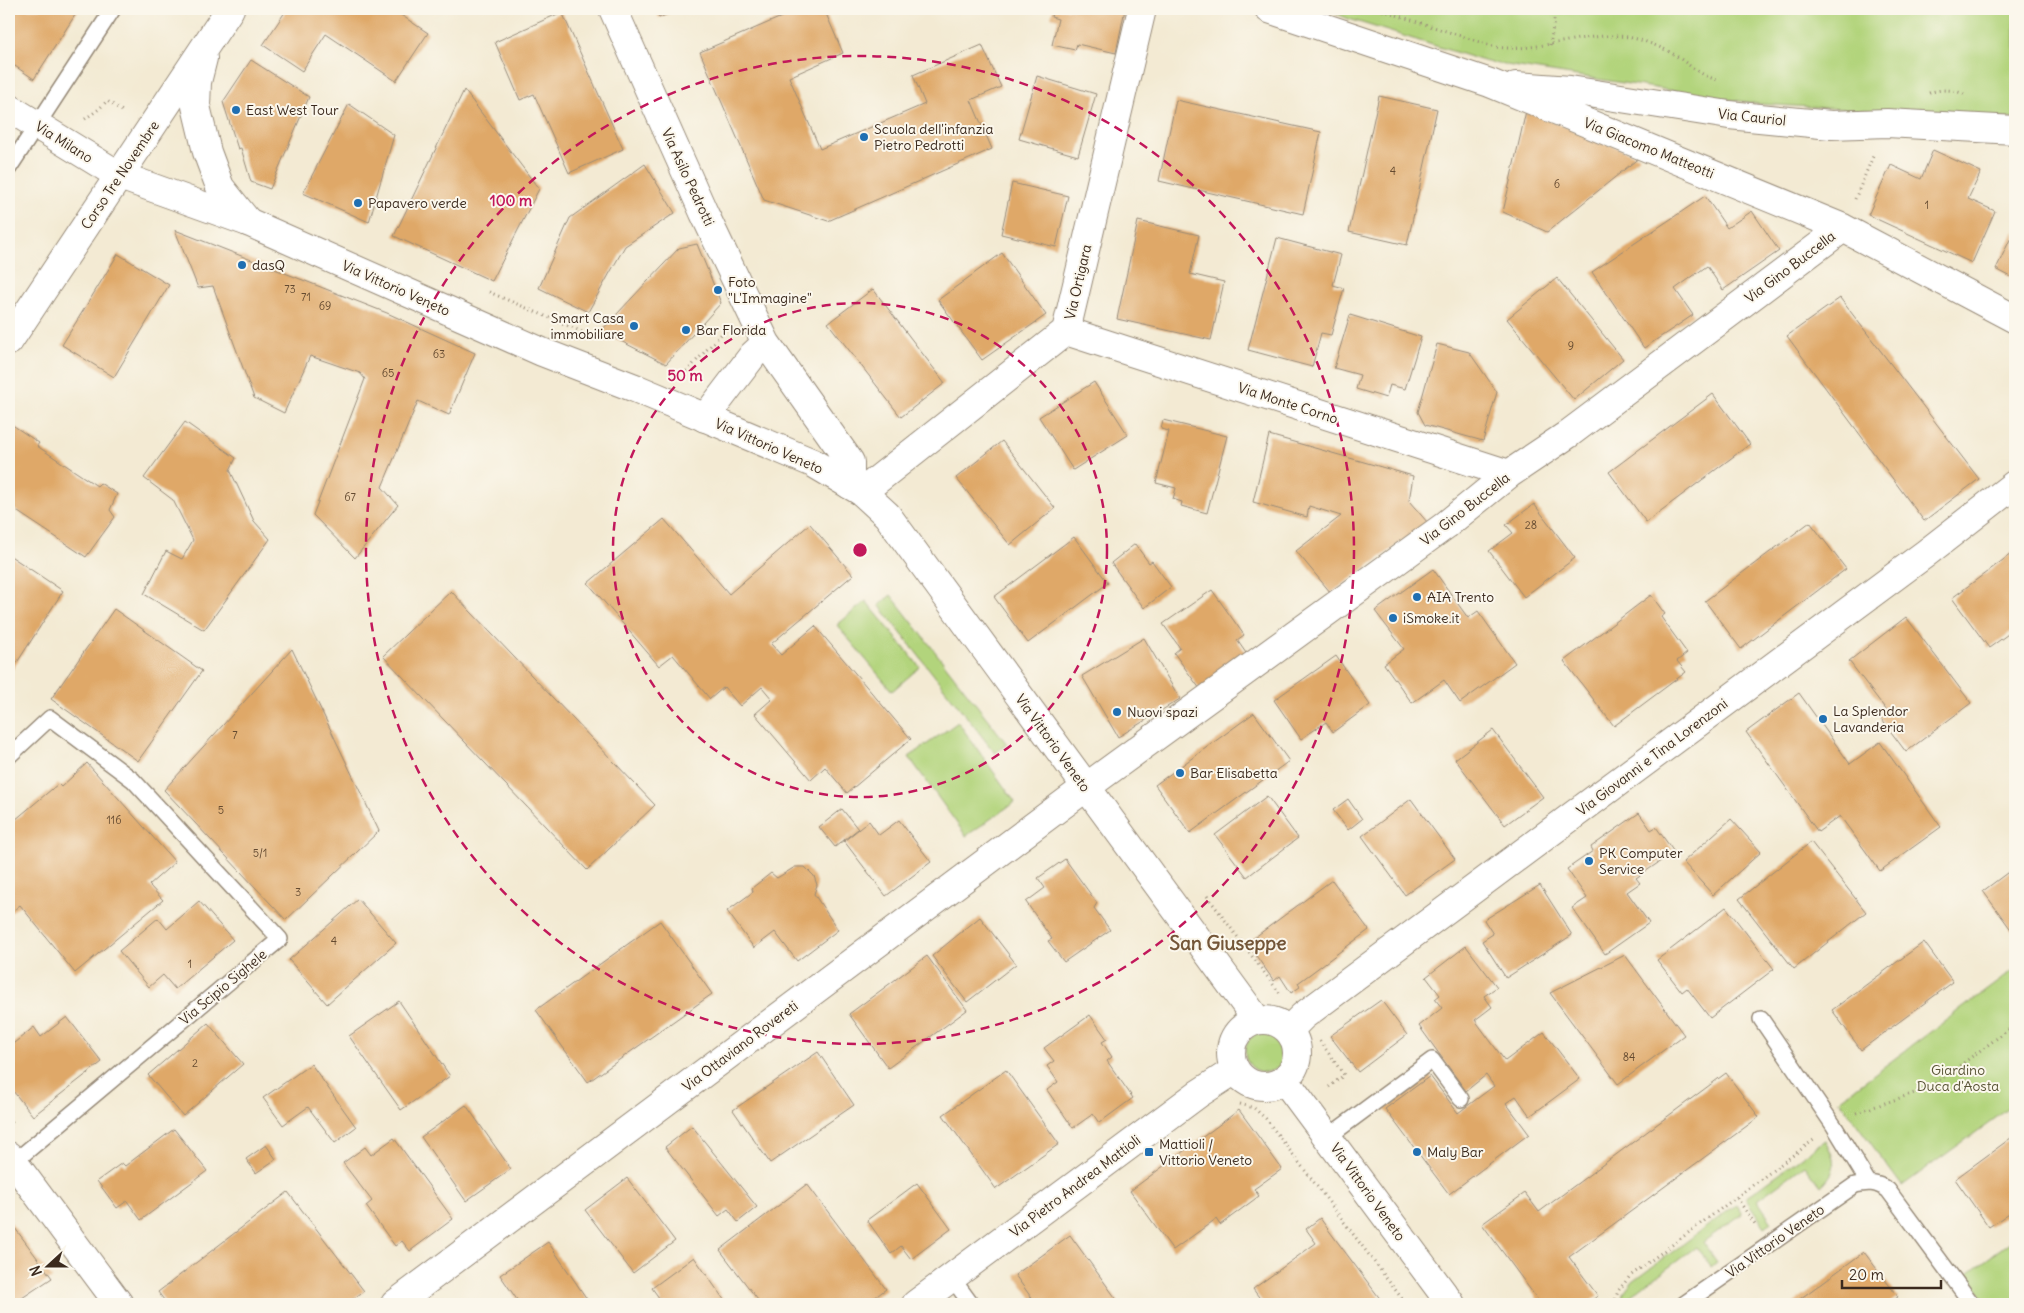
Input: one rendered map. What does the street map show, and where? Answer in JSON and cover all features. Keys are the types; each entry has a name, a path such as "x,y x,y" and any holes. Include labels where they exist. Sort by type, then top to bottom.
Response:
{"street":[{"name":"Corso Tre Novembre","path":"9,341 230,9"},
{"name":"Via Asilo Pedrotti","path":"613,9 704,213 766,343 850,462 856,489"},
{"name":"Via Ortigara","path":"856,489 1066,332 1142,9"},
{"name":"Via Giacomo Matteotti","path":"1269,9 1490,84 1843,228 2015,319"},
{"path":"205,47 197,82 196,106 203,137 220,187 248,222"},
{"name":"Via Cauriol","path":"1490,84 1570,90 1729,115 1831,125 1887,123 2015,130"},
{"name":"Via Milano","path":"9,108 120,176"},
{"name":"Via Vittorio Veneto","path":"120,176 248,222 542,352 635,388 813,464 856,489 887,514 1256,1020"},
{"name":"Via Gino Buccella","path":"1085,788 1446,525 1509,474 1567,435 1843,228"},
{"name":"Via Monte Corno","path":"1066,332 1509,474"},
{"path":"705,418 753,355 766,343"},
{"name":"Via Giovanni e Tina Lorenzoni","path":"1289,1030 1303,1016 1909,566 2015,484"},
{"name":"Via Ottaviano Rovereti","path":"395,1304 1085,788"},
{"path":"1268,1019 1280,1023 1289,1030 1295,1039 1297,1061 1292,1071 1284,1080 1274,1085 1252,1084 1242,1078 1235,1070 1230,1054 1233,1039 1238,1030 1247,1023 1268,1019"},
{"name":"Via Pietro Andrea Mattioli","path":"916,1304 1198,1094 1235,1070"},
{"name":"Via Vittorio Veneto","path":"1284,1080 1451,1304"},
{"path":"11,1159 119,1304"}],"lane":[{"path":"9,168 114,9"},
{"name":"Via Scipio Sighele","path":"9,756 50,718 133,780 280,939 11,1159"},
{"path":"1761,1019 1834,1126 1868,1182 1879,1184 1888,1190 1972,1304"},
{"path":"1328,1138 1432,1060 1461,1099"},
{"name":"Via Vittorio Veneto","path":"1684,1304 1855,1185 1868,1182"},
{"path":"952,1278 971,1304"}],"path":[{"path":"1378,9 1495,47 1524,49 1599,37 1628,37 1649,43 1673,54 1712,78 1727,82"},
{"path":"1550,45 1556,9"},
{"path":"1924,94 1937,90 1947,90 1970,97"},
{"path":"82,122 107,101"},
{"path":"1843,228 1887,123"},
{"path":"482,289 591,335"},
{"path":"680,372 687,371 731,324"},
{"path":"1850,1114 1929,1088 2015,1025"},
{"path":"1318,1037 1344,1075"},
{"path":"1275,1130 1406,1304"},
{"path":"1614,1304 1618,1291 1630,1276 1820,1136"},
{"path":"1736,1198 1770,1244"}],"green space":[{"path":"1325,9 2015,9 2015,119 1759,104 1487,62 1349,19"},
{"path":"891,595 1007,744 995,753 879,605"},
{"path":"866,601 920,667 892,691 837,625"},
{"path":"958,722 1015,802 966,836 909,757"},
{"name":"Giardino Duca d'Aosta","path":"2015,969 2015,1104 1902,1186 1839,1100"},
{"path":"1265,1032 1279,1038 1285,1052 1279,1066 1265,1072 1251,1066 1245,1052 1251,1038"},
{"path":"1825,1140 1834,1164 1831,1175 1821,1186 1805,1165 1757,1200 1772,1222 1765,1227 1745,1198"},
{"path":"1736,1205 1742,1214 1703,1242 1717,1262 1711,1267 1696,1247 1630,1296 1636,1304 1621,1304 1623,1294 1633,1281"},
{"path":"2015,1238 2015,1304 1989,1304 1966,1275"}],"building":[{"path":"9,9 79,9 34,79 9,62"},
{"path":"287,9 392,9 428,33 396,81 326,34 302,71 263,45"},
{"path":"655,9 679,9 659,18"},
{"path":"800,9 824,9 843,53 789,77 820,149 925,104 913,75 982,45 1001,87 971,100 992,149 828,221 764,200 700,52"},
{"path":"1053,9 1125,9 1116,53 1077,44 1075,50 1052,45 1058,19 1051,17"},
{"path":"562,12 623,149 569,173 534,94 520,100 495,42"},
{"path":"251,60 309,97 270,189 251,182 241,148 238,149 223,102"},
{"path":"1037,76 1096,94 1078,156 1019,139"},
{"path":"464,90 539,189 492,281 394,236"},
{"path":"1379,96 1437,109 1407,245 1349,232"},
{"path":"1176,100 1321,132 1303,214 1159,181"},
{"path":"349,104 394,135 369,222 303,193"},
{"path":"1526,111 1640,157 1547,232 1503,212"},
{"path":"1933,150 1981,172 1968,199 1995,211 1972,263 1868,215 1891,165 1921,179"},
{"path":"645,164 675,213 625,246 588,312 539,288 570,218"},
{"path":"1012,183 1068,196 1056,247 1001,234"},
{"path":"1705,196 1727,228 1752,211 1779,251 1723,290 1707,266 1675,289 1693,315 1644,348 1592,272"},
{"path":"1138,221 1199,235 1190,274 1224,282 1211,340 1117,319"},
{"path":"2015,229 2015,279 1996,269"},
{"path":"175,230 387,313 475,353 449,415 418,401 382,487 398,505 355,558 313,515 365,379 360,373 310,356 284,413 254,398 213,286 198,288"},
{"path":"1277,238 1341,255 1333,285 1344,288 1331,335 1321,333 1312,367 1248,350"},
{"path":"697,244 721,303 666,364 601,331 679,248"},
{"path":"1002,253 1046,315 982,360 938,300"},
{"path":"118,254 169,285 114,377 62,345"},
{"path":"1557,278 1623,359 1574,400 1507,319"},
{"path":"873,289 945,383 901,417 828,323"},
{"path":"1840,298 1979,479 1924,521 1787,336"},
{"path":"1350,315 1421,337 1405,389 1390,385 1386,398 1356,389 1360,375 1334,368"},
{"path":"1437,344 1469,352 1497,392 1483,441 1425,425 1418,412"},
{"path":"1094,382 1128,435 1073,470 1039,417"},
{"path":"1713,394 1750,444 1646,522 1609,472"},
{"path":"1163,420 1227,436 1207,513 1181,506 1182,502 1173,499 1176,488 1156,483 1169,431 1161,429"},
{"path":"185,422 236,458 230,470 254,521 270,539 204,630 144,594 166,551 182,559 193,540 173,500 144,478"},
{"path":"11,424 39,443 37,446 97,486 100,483 117,494 110,510 115,517 86,557 9,506 9,428"},
{"path":"1269,435 1413,476 1409,501 1428,523 1331,593 1296,551 1341,516 1309,506 1307,517 1253,502"},
{"path":"1002,441 1055,508 1010,545 956,478"},
{"path":"1534,504 1575,558 1524,597 1489,551 1513,533 1506,525"},
{"path":"664,519 729,594 810,524 853,575 771,644 781,655 815,626 911,739 847,793 825,767 811,780 755,714 772,699 762,687 740,706 724,687 710,699 673,655 659,666 588,583"},
{"path":"1810,522 1846,569 1741,649 1705,601"},
{"path":"1074,537 1108,583 1028,643 994,597"},
{"path":"1135,544 1149,563 1152,561 1171,587 1144,608 1111,563"},
{"path":"2015,551 2015,629 1989,648 1952,598"},
{"path":"9,555 63,591 9,675"},
{"path":"1433,569 1468,618 1478,611 1515,663 1460,703 1444,680 1412,703 1384,664 1404,649 1375,611"},
{"path":"1212,590 1244,635 1237,640 1248,656 1200,689 1174,653 1180,648 1163,624"},
{"path":"451,591 655,805 587,870 383,656"},
{"path":"1651,595 1665,614 1661,617 1687,653 1677,661 1686,672 1614,726 1564,661"},
{"path":"114,609 202,671 138,761 51,699"},
{"path":"1906,617 1971,703 1906,752 1879,716 1887,711 1849,661"},
{"path":"1144,638 1180,699 1118,737 1082,676"},
{"path":"292,649 379,831 286,920 164,790"},
{"path":"1336,656 1370,705 1333,732 1326,722 1301,739 1274,700"},
{"path":"1799,693 1850,764 1880,742 1941,827 1880,871 1840,816 1818,832 1746,732"},
{"path":"1254,713 1289,761 1190,833 1155,785"},
{"path":"1493,730 1543,797 1505,825 1455,759"},
{"path":"87,763 175,862 149,885 163,900 75,973 20,905 9,914 9,825 58,784 61,787"},
{"path":"1267,796 1298,838 1247,877 1215,835"},
{"path":"1348,799 1362,819 1348,830 1333,810"},
{"path":"1411,799 1455,859 1405,895 1362,836"},
{"path":"842,809 858,829 835,847 819,827"},
{"path":"1639,813 1651,830 1656,827 1674,852 1636,878 1640,883 1627,892 1649,923 1605,954 1572,908 1587,898 1567,869 1593,851 1591,847"},
{"path":"1731,819 1761,852 1713,895 1683,862"},
{"path":"899,820 931,862 886,896 844,841 869,821 879,835"},
{"path":"1811,842 1866,912 1794,969 1739,899"},
{"path":"1065,859 1097,903 1094,908 1110,930 1064,962 1048,941 1052,939 1026,902 1045,888 1038,878"},
{"path":"795,867 805,867 814,876 817,885 814,894 838,930 797,961 775,932 754,948 727,911 753,892 752,888 771,873 777,878"},
{"path":"2015,867 2015,935 1983,891"},
{"path":"1332,880 1369,930 1298,983 1300,987 1291,993 1280,976 1274,981 1247,943"},
{"path":"1540,885 1572,935 1506,978 1482,941 1493,934 1484,920"},
{"path":"358,899 396,943 327,1004 289,960"},
{"path":"199,901 233,940 175,989 163,975 149,987 119,951 158,918 167,929"},
{"path":"1726,907 1774,969 1710,1018 1687,988 1682,992 1657,960"},
{"path":"980,917 1016,964 967,1002 932,956"},
{"path":"660,921 712,994 588,1082 536,1010"},
{"path":"1924,942 1953,982 1861,1050 1832,1010"},
{"path":"1466,946 1497,987 1484,996 1492,1007 1475,1020 1505,1061 1544,1032 1580,1079 1530,1116 1516,1096 1506,1103 1529,1134 1449,1194 1385,1109 1430,1076 1458,1113 1494,1086 1486,1075 1466,1091 1419,1026 1442,1008 1435,999 1440,995 1426,977"},
{"path":"1625,955 1684,1035 1618,1084 1550,993"},
{"path":"927,956 967,1010 888,1068 849,1014"},
{"path":"1381,1000 1407,1035 1358,1072 1330,1036"},
{"path":"399,1001 450,1076 401,1110 349,1036"},
{"path":"1090,1015 1107,1039 1102,1042 1112,1057 1107,1061 1133,1098 1099,1123 1093,1114 1073,1128 1047,1090 1058,1082 1047,1066 1054,1061 1044,1048"},
{"path":"67,1017 102,1062 33,1116 9,1086 9,1047 34,1027 41,1037"},
{"path":"208,1023 243,1064 183,1116 148,1075"},
{"path":"818,1052 854,1105 770,1163 733,1110"},
{"path":"311,1064 356,1127 335,1143 308,1107 283,1125 263,1098"},
{"path":"1006,1070 1059,1144 996,1189 943,1115"},
{"path":"1726,1073 1759,1117 1569,1257 1598,1296 1586,1304 1541,1304 1482,1224 1525,1193 1539,1212"},
{"path":"466,1105 511,1169 466,1201 421,1137"},
{"path":"1239,1110 1282,1169 1254,1189 1259,1196 1220,1225 1216,1219 1173,1250 1130,1191"},
{"path":"692,1126 757,1207 738,1222 728,1209 719,1216 665,1147"},
{"path":"174,1129 207,1171 141,1220 127,1201 117,1208 97,1181 122,1163 125,1166"},
{"path":"2015,1135 2015,1209 1989,1227 1955,1179"},
{"path":"394,1138 453,1219 410,1251 402,1241 395,1246 366,1206 372,1201 343,1163 365,1147 371,1155"},
{"path":"266,1145 276,1159 256,1173 246,1159"},
{"path":"627,1178 675,1241 633,1273 585,1210"},
{"path":"917,1183 951,1229 911,1259 901,1246 891,1254 867,1220"},
{"path":"807,1184 886,1289 866,1304 761,1304 720,1250"},
{"path":"288,1192 364,1291 346,1304 167,1304 158,1292"},
{"path":"1320,1218 1384,1304 1264,1304 1253,1289 1316,1243 1306,1229"},
{"path":"9,1220 52,1278 13,1304 9,1304"},
{"path":"1070,1235 1120,1304 1036,1304 1015,1275"},
{"path":"548,1242 589,1302 586,1304 520,1304 500,1275"},
{"path":"1864,1252 1898,1297 1888,1304 1793,1304"},
{"path":"694,1257 727,1304 659,1304 662,1302 652,1288"}],"place":[{"name":"East West Tour","path":"236,110"},
{"name":"Scuola dell'infanzia Pietro Pedrotti","path":"864,137"},
{"name":"Papavero verde","path":"358,203"},
{"name":"dasQ","path":"242,265"},
{"name":"Foto \"L'Immagine\"","path":"718,290"},
{"name":"Smart Casa immobiliare","path":"634,326"},
{"name":"Bar Florida","path":"686,330"},
{"name":"AIA Trento","path":"1417,597"},
{"name":"iSmoke.it","path":"1393,618"},
{"name":"Nuovi spazi","path":"1117,712"},
{"name":"La Splendor Lavanderia","path":"1823,719"},
{"name":"Bar Elisabetta","path":"1180,773"},
{"name":"PK Computer Service","path":"1589,861"},
{"name":"Mattioli / Vittorio Veneto","path":"1149,1152"},
{"name":"Maly Bar","path":"1417,1152"}],"district":[{"name":"San Giuseppe","path":"1228,943"}]}
